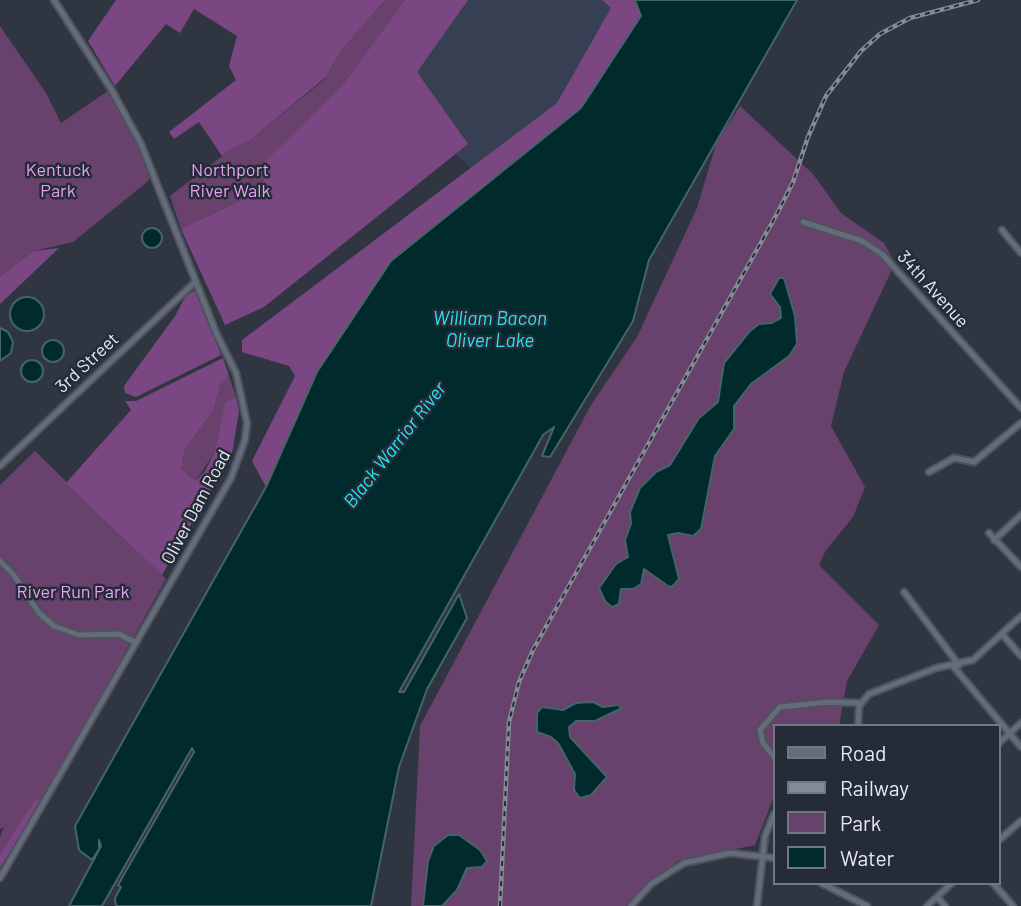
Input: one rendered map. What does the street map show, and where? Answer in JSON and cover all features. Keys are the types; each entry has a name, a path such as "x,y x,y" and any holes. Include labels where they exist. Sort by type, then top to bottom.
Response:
{"street":[{"name":"Oliver Dam Road","path":"0,878 231,478 245,440 245,406 236,373 195,282 141,144 111,89 54,0"},
{"name":"34th Avenue","path":"803,222 862,241 882,254 1021,408"},
{"path":"1002,230 1020,250"},
{"name":"3rd Street","path":"0,466 195,282"},
{"path":"929,472 954,458 974,462 1021,423"},
{"path":"994,540 1021,515"},
{"path":"989,533 1021,567"},
{"path":"0,561 13,574 39,613 54,626 79,635 119,634 136,643"},
{"path":"904,592 1021,747"},
{"path":"772,755 763,744 761,730 780,707 830,702 860,703 873,692 936,668 973,660 1021,616"},
{"path":"1002,634 1021,656"},
{"path":"859,724 860,703"},
{"path":"1000,742 1021,723"},
{"path":"757,906 765,836 772,819"},
{"path":"1000,839 1021,821"},
{"path":"631,906 651,884 684,863 730,853 772,858"},
{"path":"825,885 867,906"},
{"path":"927,906 950,885"},
{"path":"995,885 1013,906"},
{"path":"937,897 945,906"}],"shaded area":[{"path":"116,0 385,0 340,52 326,77 249,141 222,156 199,122 174,139 169,132 236,80 229,66 237,36 194,9 180,33 166,24 115,86 88,41"},
{"path":"405,0 468,0 417,72 468,144 264,307 225,325 181,229 254,194 264,179 257,169 343,84"},
{"path":"443,0 629,0 582,113 481,178 383,85"},
{"path":"602,0 635,0 641,16 581,108 391,261 317,372 266,487 252,461 295,376 289,366 242,352 242,340 557,103 611,8"},
{"path":"59,248 0,304 0,277 34,251"},
{"path":"196,290 221,355 136,397 125,393 124,386 175,316 186,295"},
{"path":"223,358 229,376 220,384 214,409 185,449 181,469 196,481 205,471 215,451 225,403 236,397 239,412 232,453 162,575 66,483 131,410 125,401 136,401"},
{"path":"36,799 41,803 0,868 0,854"}],"green space":[{"name":"Northport River Walk","path":"385,0 405,0 343,84 257,169 264,178 254,194 181,229 170,196 234,147 249,141 325,79 340,52"},
{"name":"Kentuck Park","path":"0,26 46,93 61,123 111,89 153,173 147,182 73,242 34,251 0,277"},
{"path":"740,106 813,174 841,213 884,243 895,263 844,372 831,426 865,487 853,517 826,550 819,565 879,625 847,681 839,724 772,724 772,801 755,845 678,861 626,906 411,906 420,726 591,405 637,337 697,208 717,141"},
{"path":"229,376 236,397 225,404 215,451 196,481 181,469 185,449 214,409 220,384"},
{"name":"River Run Park","path":"35,451 166,579 41,803 37,800 0,854 0,837 4,827 0,829 0,485"}],"water":[{"name":"William Bacon Oliver Lake","path":"635,0 797,0 649,260 633,321 550,457 542,456 554,427 543,435 399,692 404,692 459,594 467,618 427,689 399,767 371,906 116,906 115,898 121,887 118,885 194,752 192,748 102,906 69,906 101,846 99,840 99,849 92,860 79,850 75,826 266,487 317,372 391,261 581,108 641,16"},
{"path":"152,228 159,231 162,238 159,245 152,248 145,245 142,238 145,231"},
{"path":"779,278 784,278 795,316 797,344 789,356 751,384 734,406 734,429 715,456 701,529 693,536 678,533 668,535 679,579 672,587 668,586 644,569 641,584 633,589 621,589 619,604 612,607 605,601 599,588 616,564 628,557 625,540 631,524 630,512 640,488 656,472 670,465 699,418 718,402 724,363 749,332 759,324 772,323 781,318 780,307 770,294"},
{"path":"27,297 39,302 44,314 39,326 27,331 15,326 10,314 15,302"},
{"path":"0,328 8,332 13,342 11,353 0,361"},
{"path":"53,340 61,343 64,351 61,359 53,362 45,359 42,351 45,343"},
{"path":"32,360 40,363 43,371 40,379 32,382 24,379 21,371 24,363"},
{"path":"593,702 603,707 618,705 622,708 595,721 576,721 569,727 570,737 607,777 591,795 580,798 574,790 575,774 558,743 537,732 537,713 542,707 563,710 576,703"},
{"path":"448,835 459,835 480,850 487,861 482,867 467,868 457,890 442,906 423,906 428,861 434,846"}],"railway":[{"path":"500,906 509,722 519,682 533,650 778,212 793,182 808,137 826,96 861,51 880,34 910,18 978,0"}],"water label":[{"name":"Black Warrior River","path":"395,445"}]}
